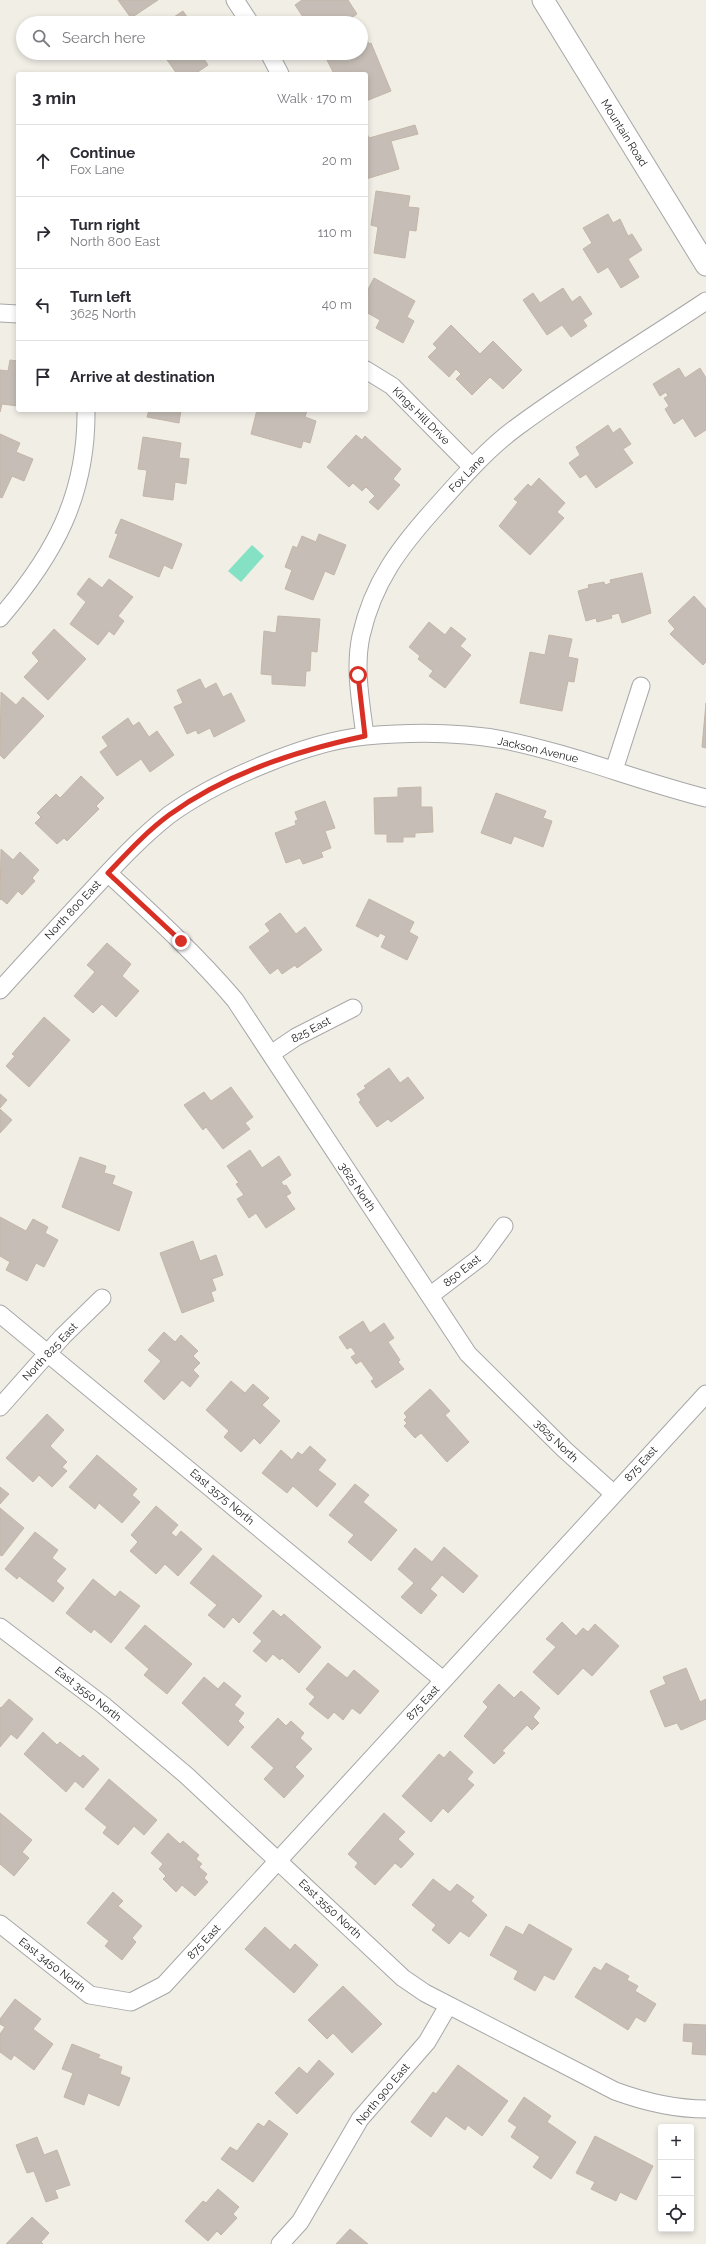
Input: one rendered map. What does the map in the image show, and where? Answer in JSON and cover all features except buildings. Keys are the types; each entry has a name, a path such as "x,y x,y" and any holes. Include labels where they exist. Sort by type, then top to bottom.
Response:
{"street":[{"path":"235,0 245,16"},
{"name":"Mountain Road","path":"543,0 706,265"},
{"path":"273,60 279,72"},
{"name":"Fox Lane","path":"365,736 358,675 361,638 370,607 384,575 405,541 472,467 517,427 706,301"},
{"path":"0,313 16,314"},
{"name":"Kings Hill Drive","path":"368,371 392,386 472,467"},
{"path":"0,618 28,585 47,556 70,509 80,473 86,440 86,412"},
{"path":"614,770 641,686"},
{"name":"Jackson Avenue","path":"365,736 457,735 501,740 554,751 706,798"},
{"name":"North 800 East","path":"0,990 138,841 170,815 241,774 318,746 365,736"},
{"name":"3625 North","path":"108,873 208,968 235,1000 468,1354 565,1450 614,1494"},
{"name":"825 East","path":"270,1054 296,1037 353,1008"},
{"name":"850 East","path":"431,1296 482,1256 504,1226"},
{"name":"North 825 East","path":"0,1407 63,1336 102,1298"},
{"name":"East 3575 North","path":"0,1314 443,1680"},
{"name":"875 East","path":"131,2002 164,1986 706,1394"},
{"name":"East 3550 North","path":"0,1627 143,1738 403,1978 448,2006 615,2091 648,2103 677,2108 706,2109"},
{"name":"East 3450 North","path":"0,1924 90,1995 131,2002"},
{"name":"North 900 East","path":"280,2244 300,2222 360,2120 427,2042 448,2006"}],"green space":[{"path":"252,545 264,556 241,582 228,571"}],"route":[{"path":"181,941 108,873 138,841 170,815 202,795 241,774 318,746 365,736 358,675"}]}
